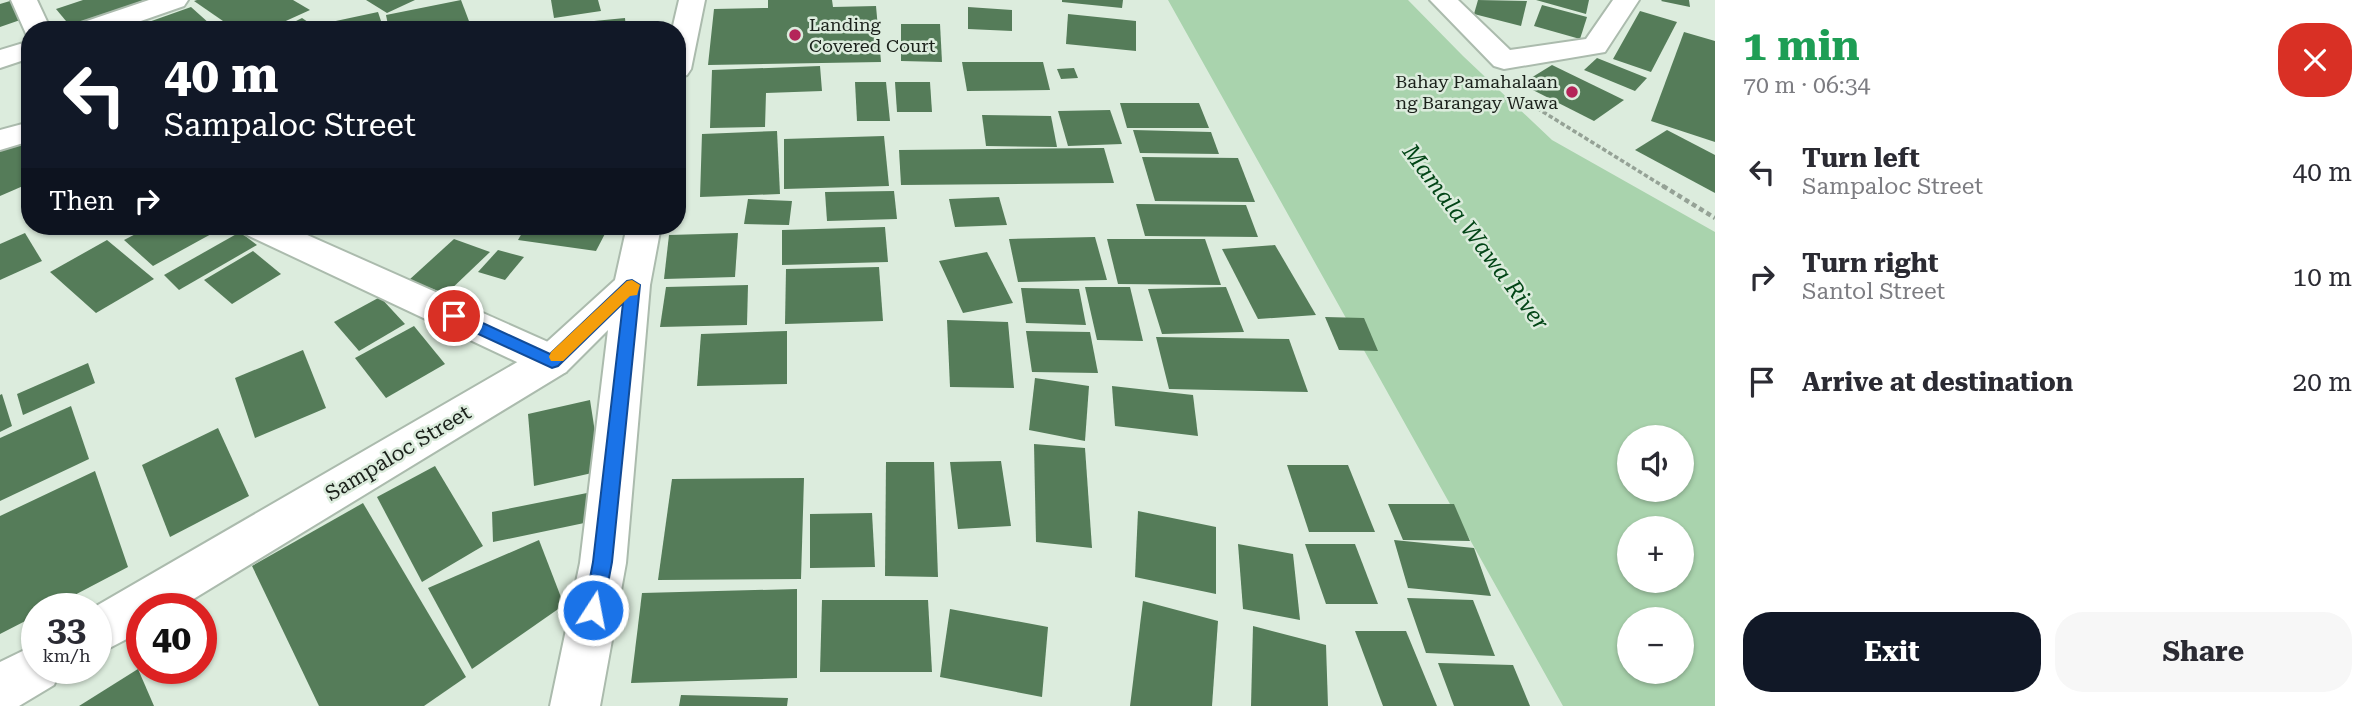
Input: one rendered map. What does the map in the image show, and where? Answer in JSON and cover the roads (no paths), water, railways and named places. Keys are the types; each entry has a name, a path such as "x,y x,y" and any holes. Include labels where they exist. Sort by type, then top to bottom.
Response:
{"street":[{"path":"24,0 33,21"},
{"path":"114,21 175,0"},
{"path":"686,28 692,0"},
{"path":"1443,0 1504,60 1595,46 1626,0"},
{"path":"0,59 21,52"},
{"path":"0,140 21,134"},
{"path":"277,235 552,361"},
{"path":"575,706 603,562 632,285 643,235"},
{"name":"Sampaloc Street","path":"112,622 552,361 632,285"},
{"path":"0,689 21,677"}],"water":[{"name":"Mamala Wawa River","path":"1168,0 1408,0 1552,140 1715,232 1715,706 1563,706"}],"place":[{"name":"Landing Covered Court","path":"795,35"},
{"name":"Bahay Pamahalaan ng Barangay Wawa","path":"1572,92"}]}
